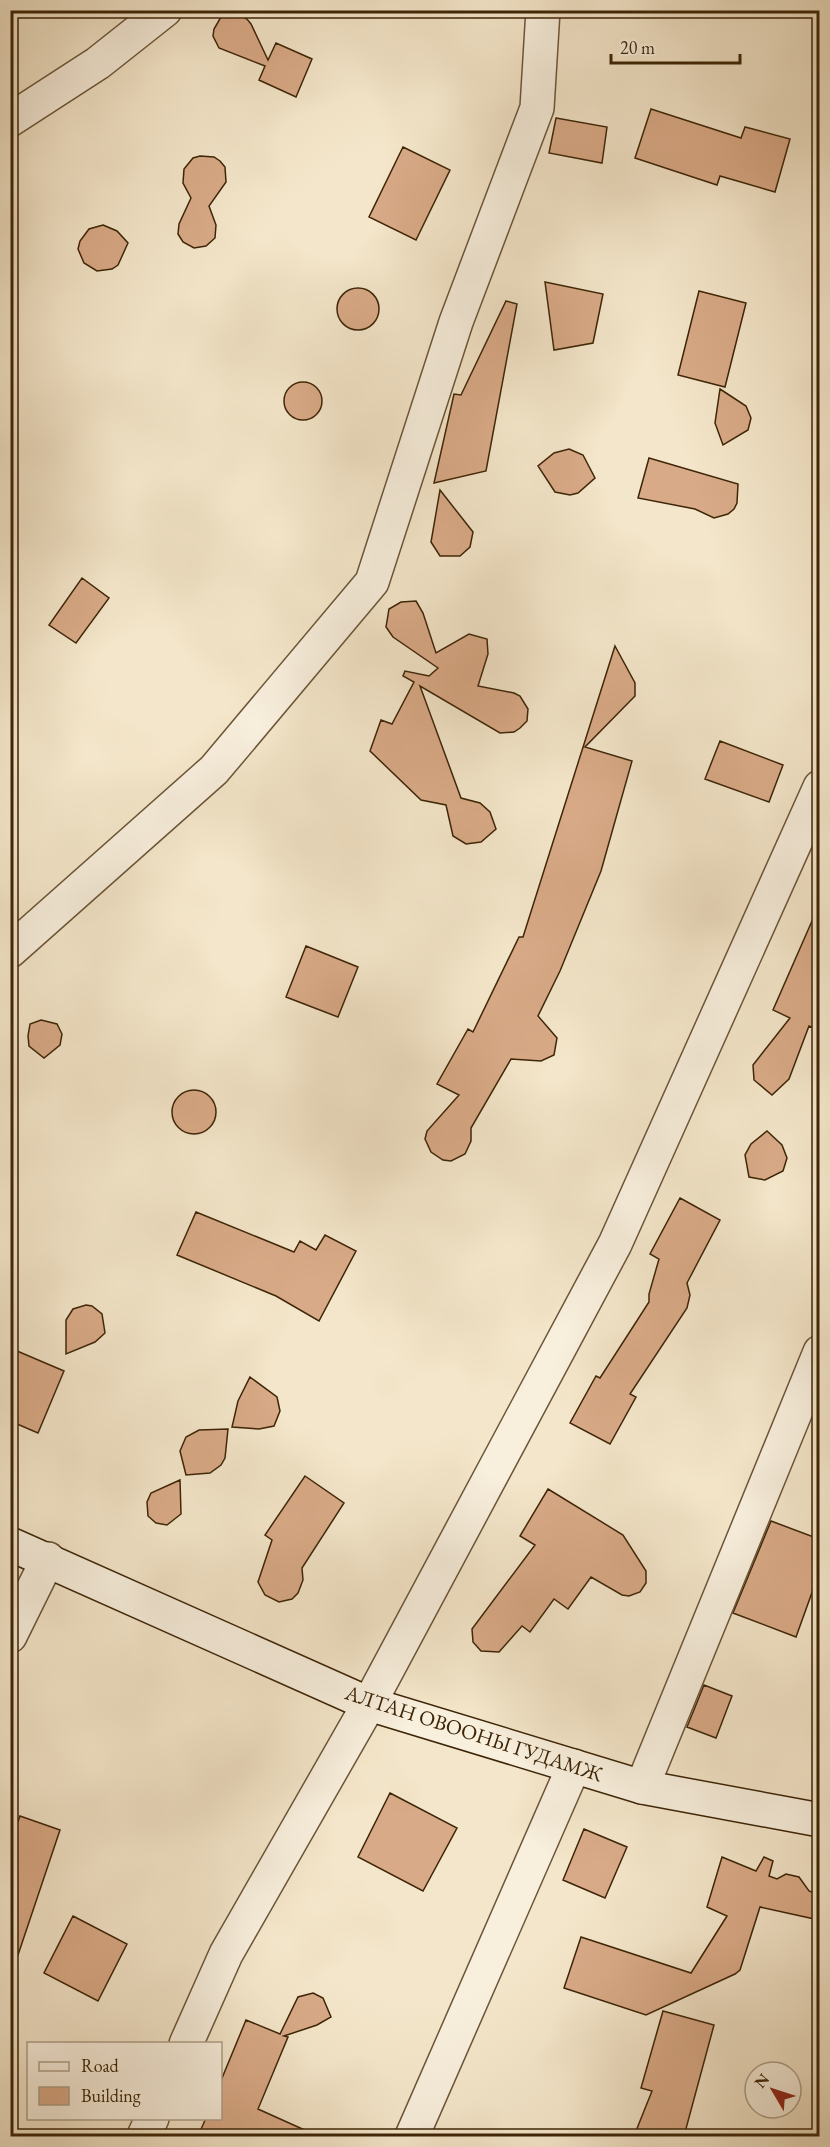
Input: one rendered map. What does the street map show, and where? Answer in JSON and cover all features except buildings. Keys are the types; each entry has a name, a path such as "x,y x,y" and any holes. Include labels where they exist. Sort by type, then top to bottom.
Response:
{"street":[{"path":"10,120 98,63 165,10"},
{"path":"10,951 214,770 372,582 456,322 537,108 543,10"},
{"path":"186,2042 226,1954 369,1704 615,1244 819,787"},
{"path":"642,1787 819,1352"},
{"name":"АЛТАН ОВООНЫ ГУДАМЖ","path":"10,1544 369,1704 642,1787 819,1820"},
{"path":"10,1636 48,1559"},
{"path":"412,2136 574,1766"},
{"path":"144,2136 152,2120"}]}
